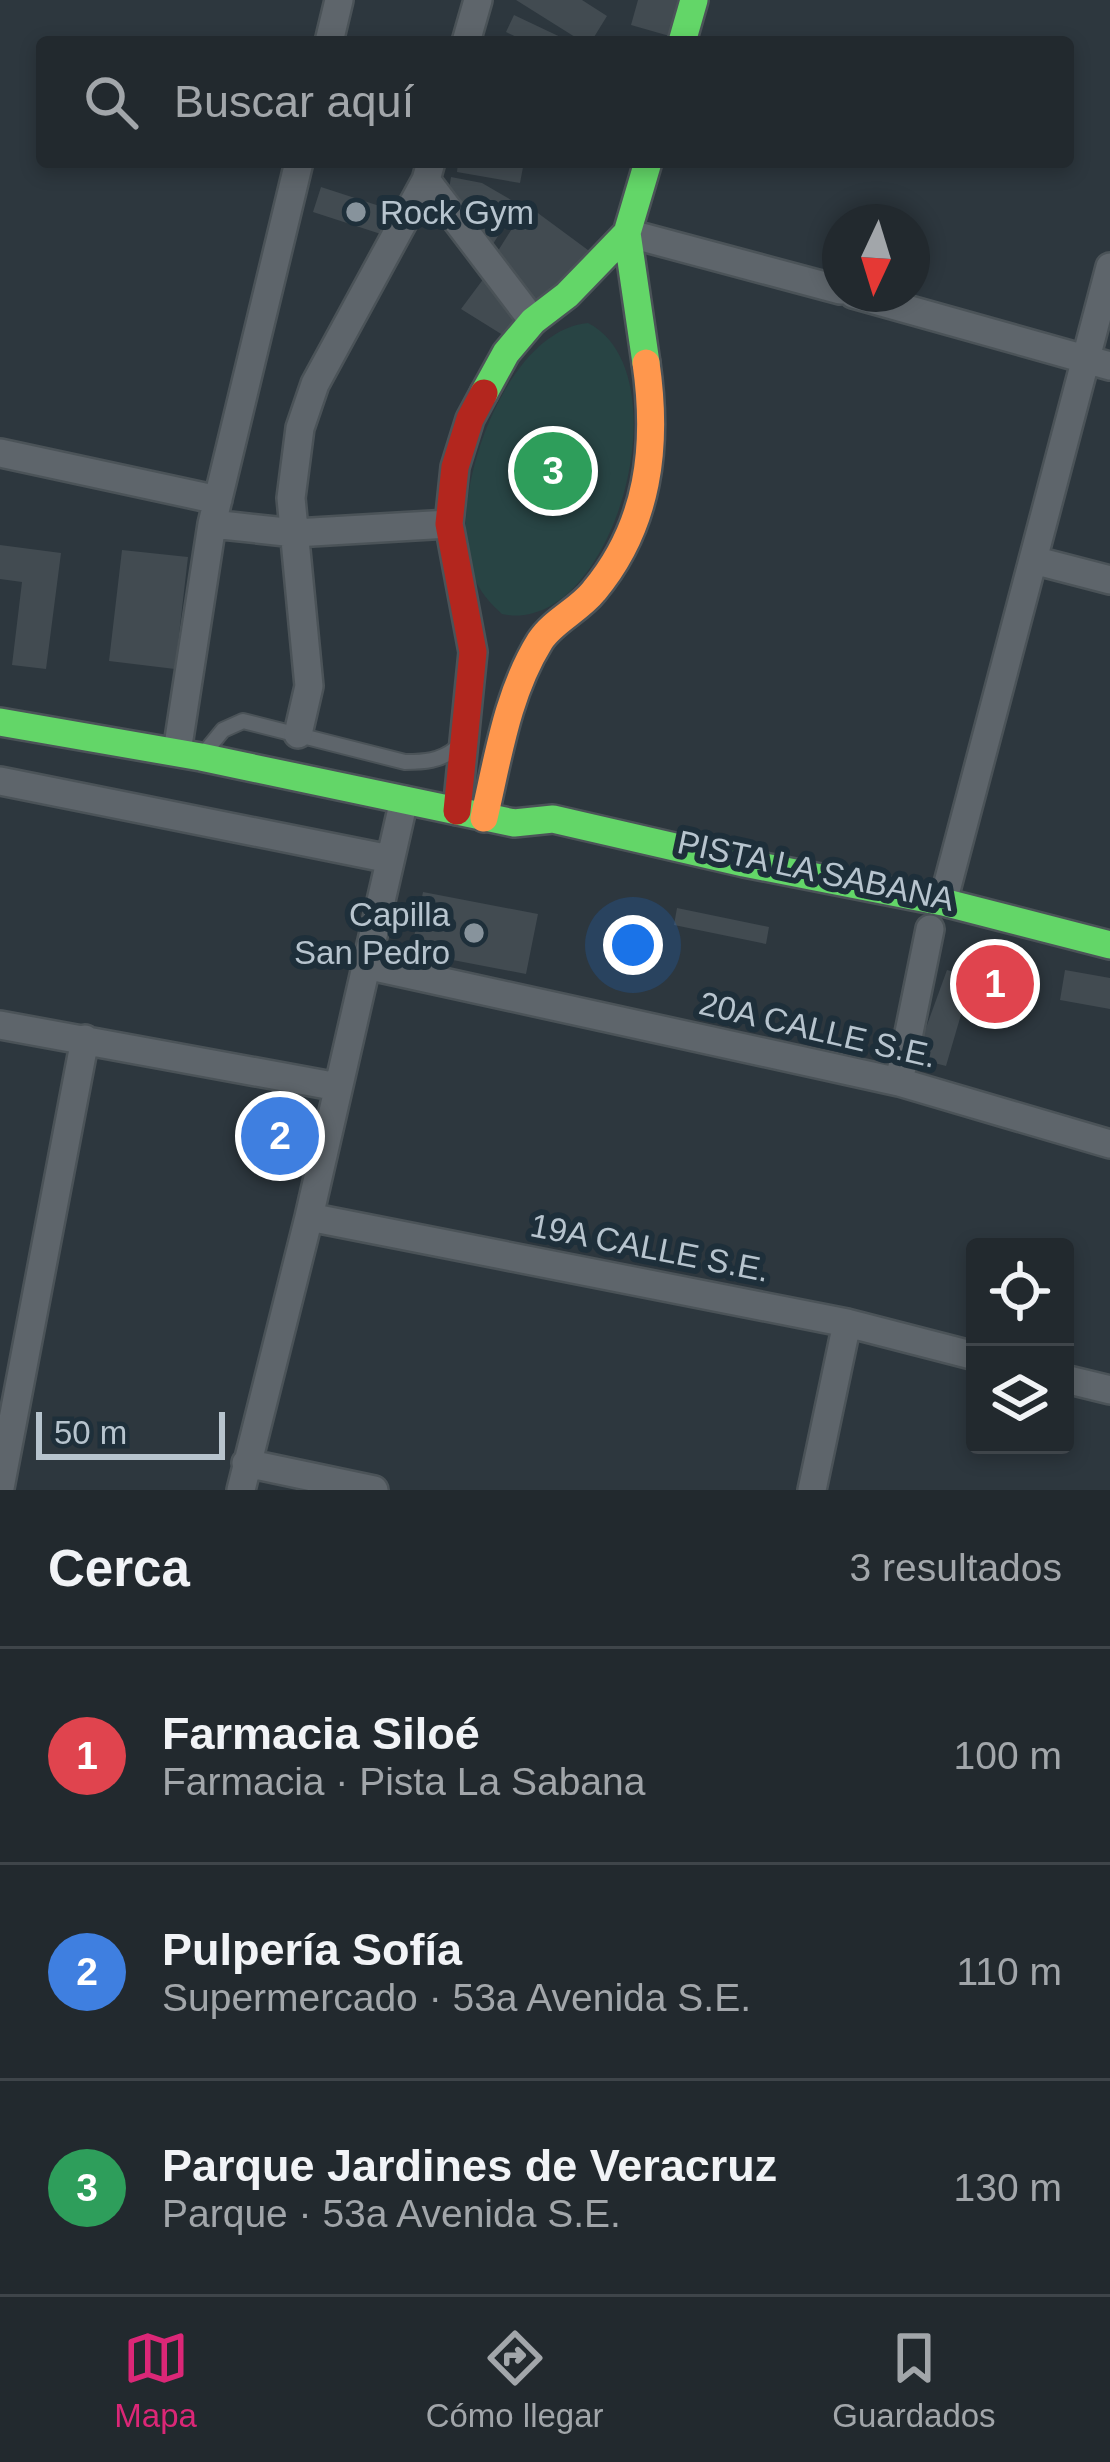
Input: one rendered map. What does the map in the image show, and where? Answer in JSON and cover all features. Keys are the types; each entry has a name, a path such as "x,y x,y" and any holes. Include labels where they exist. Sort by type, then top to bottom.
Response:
{"street":[{"path":"330,36 339,0"},
{"path":"468,36 478,0"},
{"path":"684,36 694,0"},
{"path":"189,754 215,512 296,168"},
{"path":"542,638 488,626 457,578 449,524 455,467 470,419 506,353 533,321 592,299 627,233 646,168"},
{"path":"298,734 308,686 291,498 307,404 429,171 533,321"},
{"path":"627,233 822,285"},
{"path":"471,814 514,692 542,638 591,596 644,506 654,430 627,233"},
{"path":"943,902 1033,560 1098,363 1110,267"},
{"path":"592,299 642,323"},
{"path":"918,312 1098,363"},
{"path":"0,454 295,533 449,524"},
{"path":"1033,560 1110,580"},
{"path":"471,814 464,742 472,666 488,626"},
{"name":"PISTA LA SABANA","path":"0,722 189,754 514,824 553,819 943,902 1110,945"},
{"path":"0,782 390,859"},
{"path":"374,1490 243,1476 309,1216 404,800"},
{"name":"PISTA LA SABANA","path":"514,824 548,849"},
{"path":"899,1082 930,929"},
{"path":"1020,950 1110,972"},
{"name":"20A CALLE S.E.","path":"366,965 899,1082 1110,1144"},
{"path":"0,1025 338,1087"},
{"path":"0,1488 85,1039"},
{"name":"19A CALLE S.E.","path":"309,1216 847,1323 966,1354"},
{"path":"812,1490 847,1323"},
{"path":"1074,1380 1110,1390"}],"lane":[{"path":"189,754 243,721 405,762 445,757 464,742"}],"green space":[{"path":"588,323 617,351 631,393 633,443 623,496 603,546 576,586 541,610 502,614 476,582 467,546 474,467 506,387 530,356 557,333"}],"building":[{"path":"516,0 582,0 607,16 595,36 573,36"},
{"path":"638,0 684,0 673,36 631,25"},
{"path":"514,15 558,36 514,36 506,32"},
{"path":"457,168 523,168 520,183 457,172"},
{"path":"451,177 482,183 518,204 493,244 449,189"},
{"name":"Rock Gym","path":"321,187 398,212 390,237 313,212"},
{"path":"527,205 592,253 539,305 496,254"},
{"path":"490,270 523,314 506,337 461,309"},
{"path":"0,545 61,553 46,669 12,665 22,582 0,579"},
{"path":"122,550 188,557 175,669 109,661"},
{"name":"Capilla San Pedro","path":"423,892 538,914 526,974 411,952"},
{"path":"677,908 769,927 766,944 674,925"},
{"path":"985,959 1018,968 1007,1006 987,1000 986,1007 972,1003"},
{"path":"947,970 972,977 946,1066 923,1060 927,1049 919,1047"},
{"path":"1065,970 1110,978 1110,1009 1060,1000"}],"traffic: fast":[{"path":"684,36 694,0"},
{"path":"646,168 627,233 646,363"},
{"path":"484,393 506,353 533,321 567,295 627,233"},
{"path":"0,722 201,757 514,823 553,819 943,902 1110,945"}],"traffic: slow":[{"path":"484,818 505,727 529,661 545,634 588,598 613,566 638,512 651,424 646,363"}],"traffic: jam":[{"path":"457,811 473,652 449,524 455,467 484,393"}],"place":[{"name":"Rock Gym","path":"356,212"},
{"name":"Parque Jardines de Veracruz","path":"553,471"},
{"name":"Capilla San Pedro","path":"474,933"},
{"name":"Farmacia Siloé","path":"995,984"},
{"name":"Pulpería Sofía","path":"280,1136"}]}
